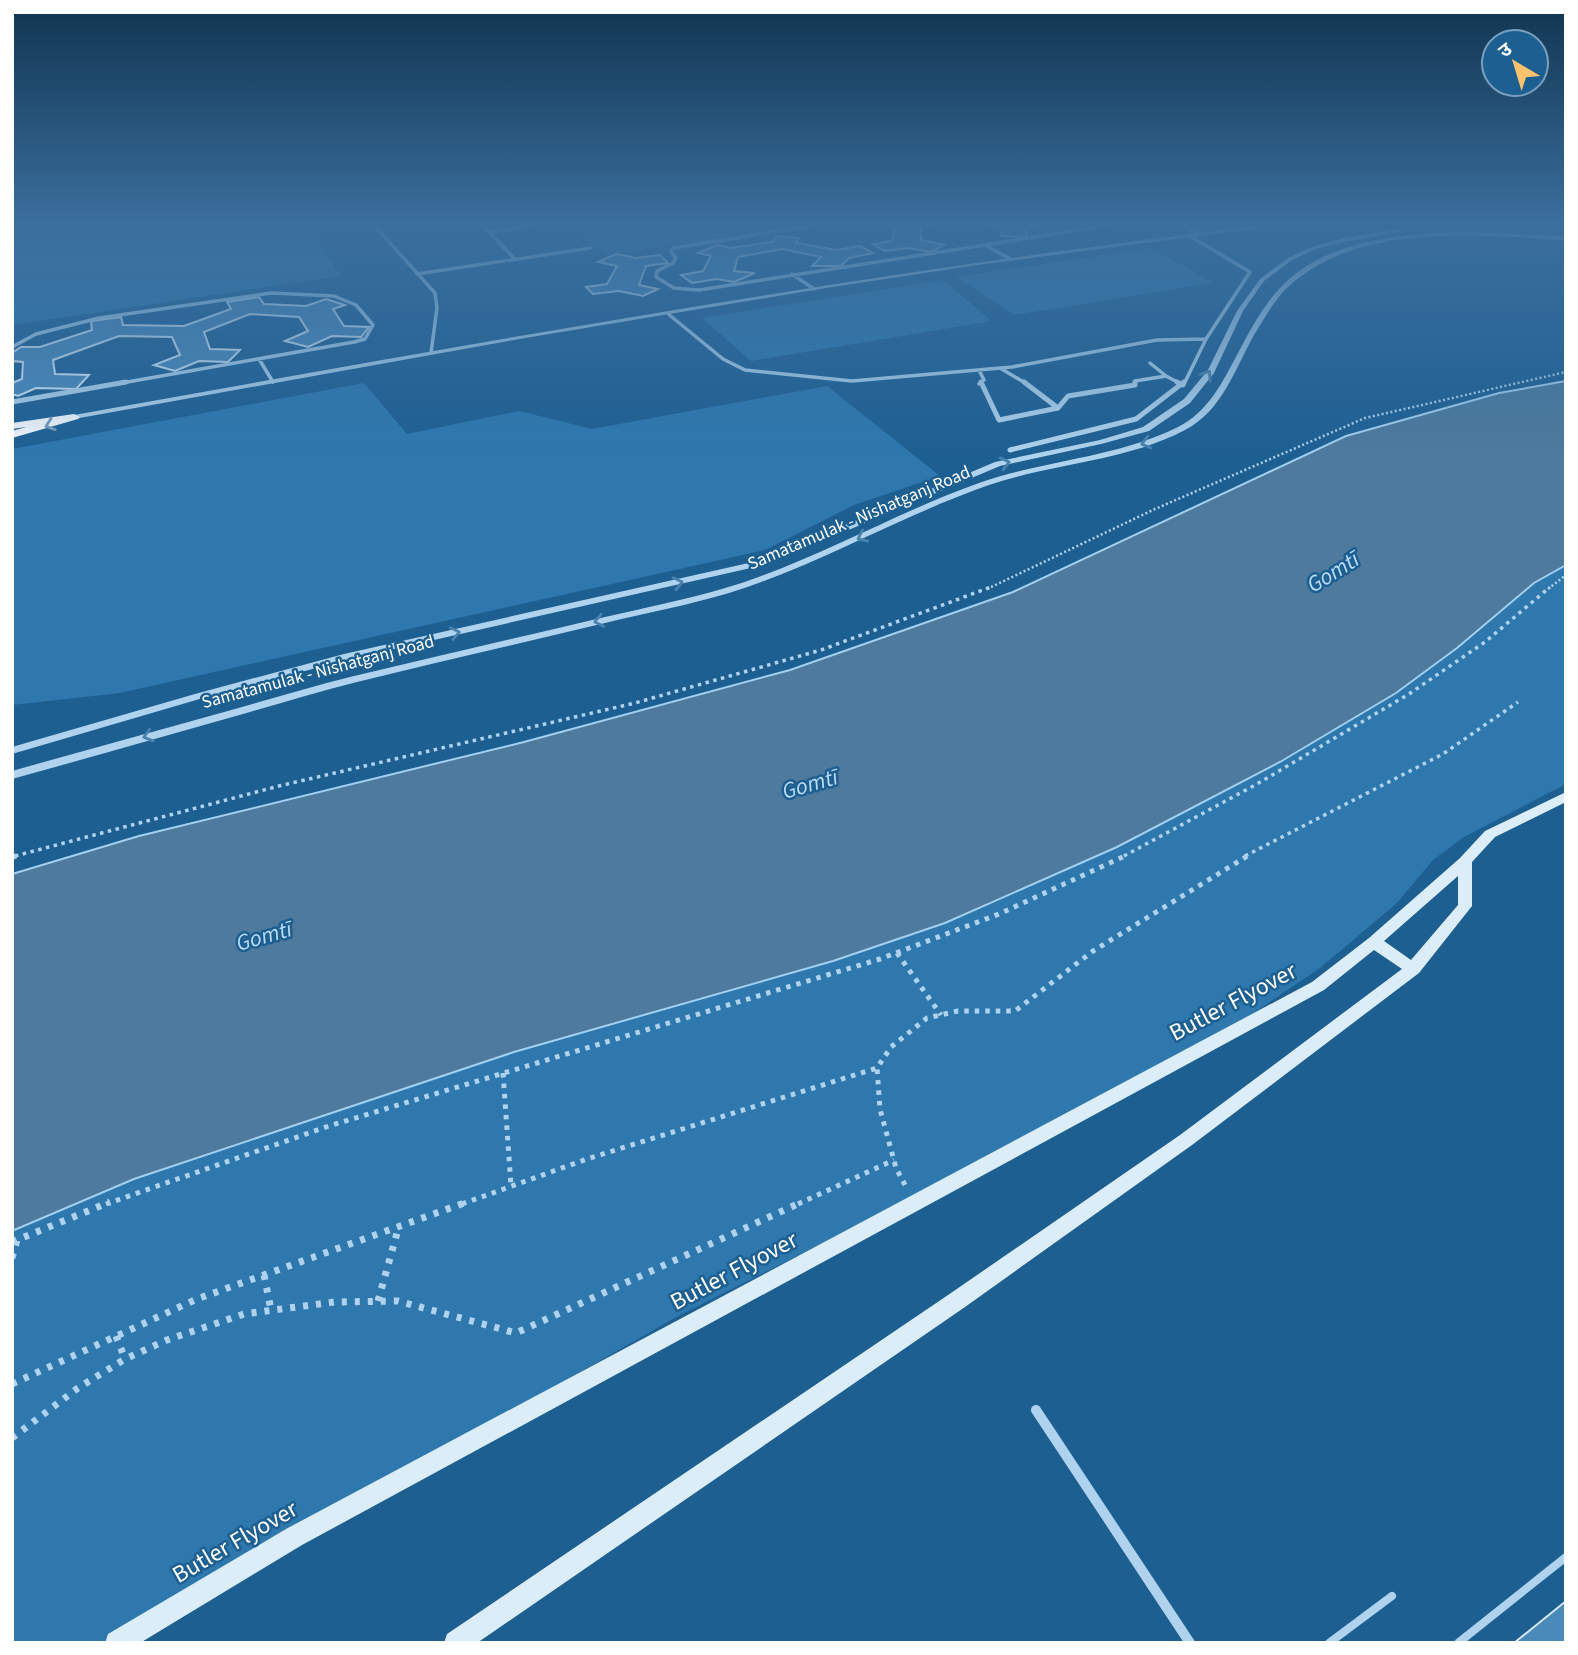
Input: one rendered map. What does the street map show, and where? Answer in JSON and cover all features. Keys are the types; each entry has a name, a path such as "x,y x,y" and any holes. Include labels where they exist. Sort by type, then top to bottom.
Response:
{"main road":[{"path":"12,426 74,417"},
{"path":"12,435 74,417"},
{"name":"Butler Flyover","path":"117,1643 294,1537 1318,986 1374,943 1465,861 1490,834 1566,796"},
{"path":"456,1643 958,1300 1163,1156 1413,969 1465,906 1465,861"},
{"path":"1374,943 1413,969"}],"street":[{"path":"12,347 36,334 99,318 207,302"},
{"path":"12,402 365,339 373,325 356,305 349,302"},
{"path":"431,353 436,302"},
{"path":"74,417 733,302"},
{"path":"1010,450 1136,419 1183,385 1206,339 1230,302"},
{"name":"Samatamulak - Nishatganj Road","path":"12,751 348,656 765,562 998,464 1101,442 1146,429 1187,401 1211,371 1246,302"},
{"name":"Samatamulak - Nishatganj Road","path":"12,775 214,717 472,650 723,592 773,577 1012,474 1154,442 1189,425 1213,402 1272,302"},
{"path":"667,313 723,359 745,370 852,380 999,368 1157,340 1206,339"},
{"path":"259,359 273,382"},
{"path":"1150,363 1183,385"},
{"path":"999,368 1026,383 1058,408"},
{"path":"979,370 984,380 979,383 999,420 1058,408 1069,396 1135,385 1135,381 1166,376"},
{"path":"1036,1410 1190,1643"}],"lane":[{"path":"1458,1643 1566,1557"},
{"path":"1329,1643 1392,1597"}],"path":[{"path":"12,857 278,786 635,703 821,650 977,594 1155,509 1365,418 1566,372"},
{"path":"12,1258 15,1241 91,1208 311,1130 820,979 897,953 1037,898 1139,849 1242,794 1382,712 1474,650 1566,575"},
{"path":"909,1192 894,1160 880,1109 877,1068 891,1047 918,1025 927,1018 958,1011 1015,1011 1093,951 1170,901 1242,858 1443,754 1518,702"},
{"path":"897,953 941,1015"},
{"path":"12,1384 197,1299 586,1159 877,1068"},
{"path":"503,1073 511,1186"},
{"path":"12,1438 78,1388 125,1359 167,1340 244,1314 334,1302 398,1301 516,1333 894,1160"},
{"path":"378,1301 400,1226"},
{"path":"264,1275 271,1310"},
{"path":"116,1336 125,1359"}],"shaded area":[{"path":"12,302 165,302 12,325"},
{"path":"802,302 970,302 992,321 751,361 702,318"},
{"path":"995,302 1094,302 1015,315"},
{"path":"364,383 407,434 519,411 592,429 827,386 940,476 854,505 765,550 120,693 12,705 12,449"},
{"path":"1566,565 1566,784 1464,837 1433,860 1396,904 1320,968 1218,1037 956,1176 680,1315 399,1475 121,1643 12,1643 12,1231 134,1179 514,1052 833,961 945,923 1117,847 1280,762 1396,693 1457,648 1534,583"}],"water":[{"name":"Gomtī","path":"1566,381 1566,565 1534,583 1457,648 1396,693 1280,762 1117,847 945,923 833,961 514,1052 134,1179 12,1231 12,874 139,836 524,742 790,670 1013,592 1346,436 1499,393"}],"building":[{"path":"227,302 306,306 317,302 336,302 345,305 333,309 344,326 369,327 361,337 332,336 308,347 285,341 308,331 299,317 250,314 204,332 210,349 240,350 228,362 199,361 175,371 154,365 180,355 172,337 119,336 53,360 55,374 89,375 76,389 36,388 18,396 12,394 12,383 22,379 23,362 12,361 12,353 21,347 40,347 92,330 91,321 121,317 123,325 184,326 231,309"},
{"path":"1566,1601 1566,1643 1514,1643"}]}
